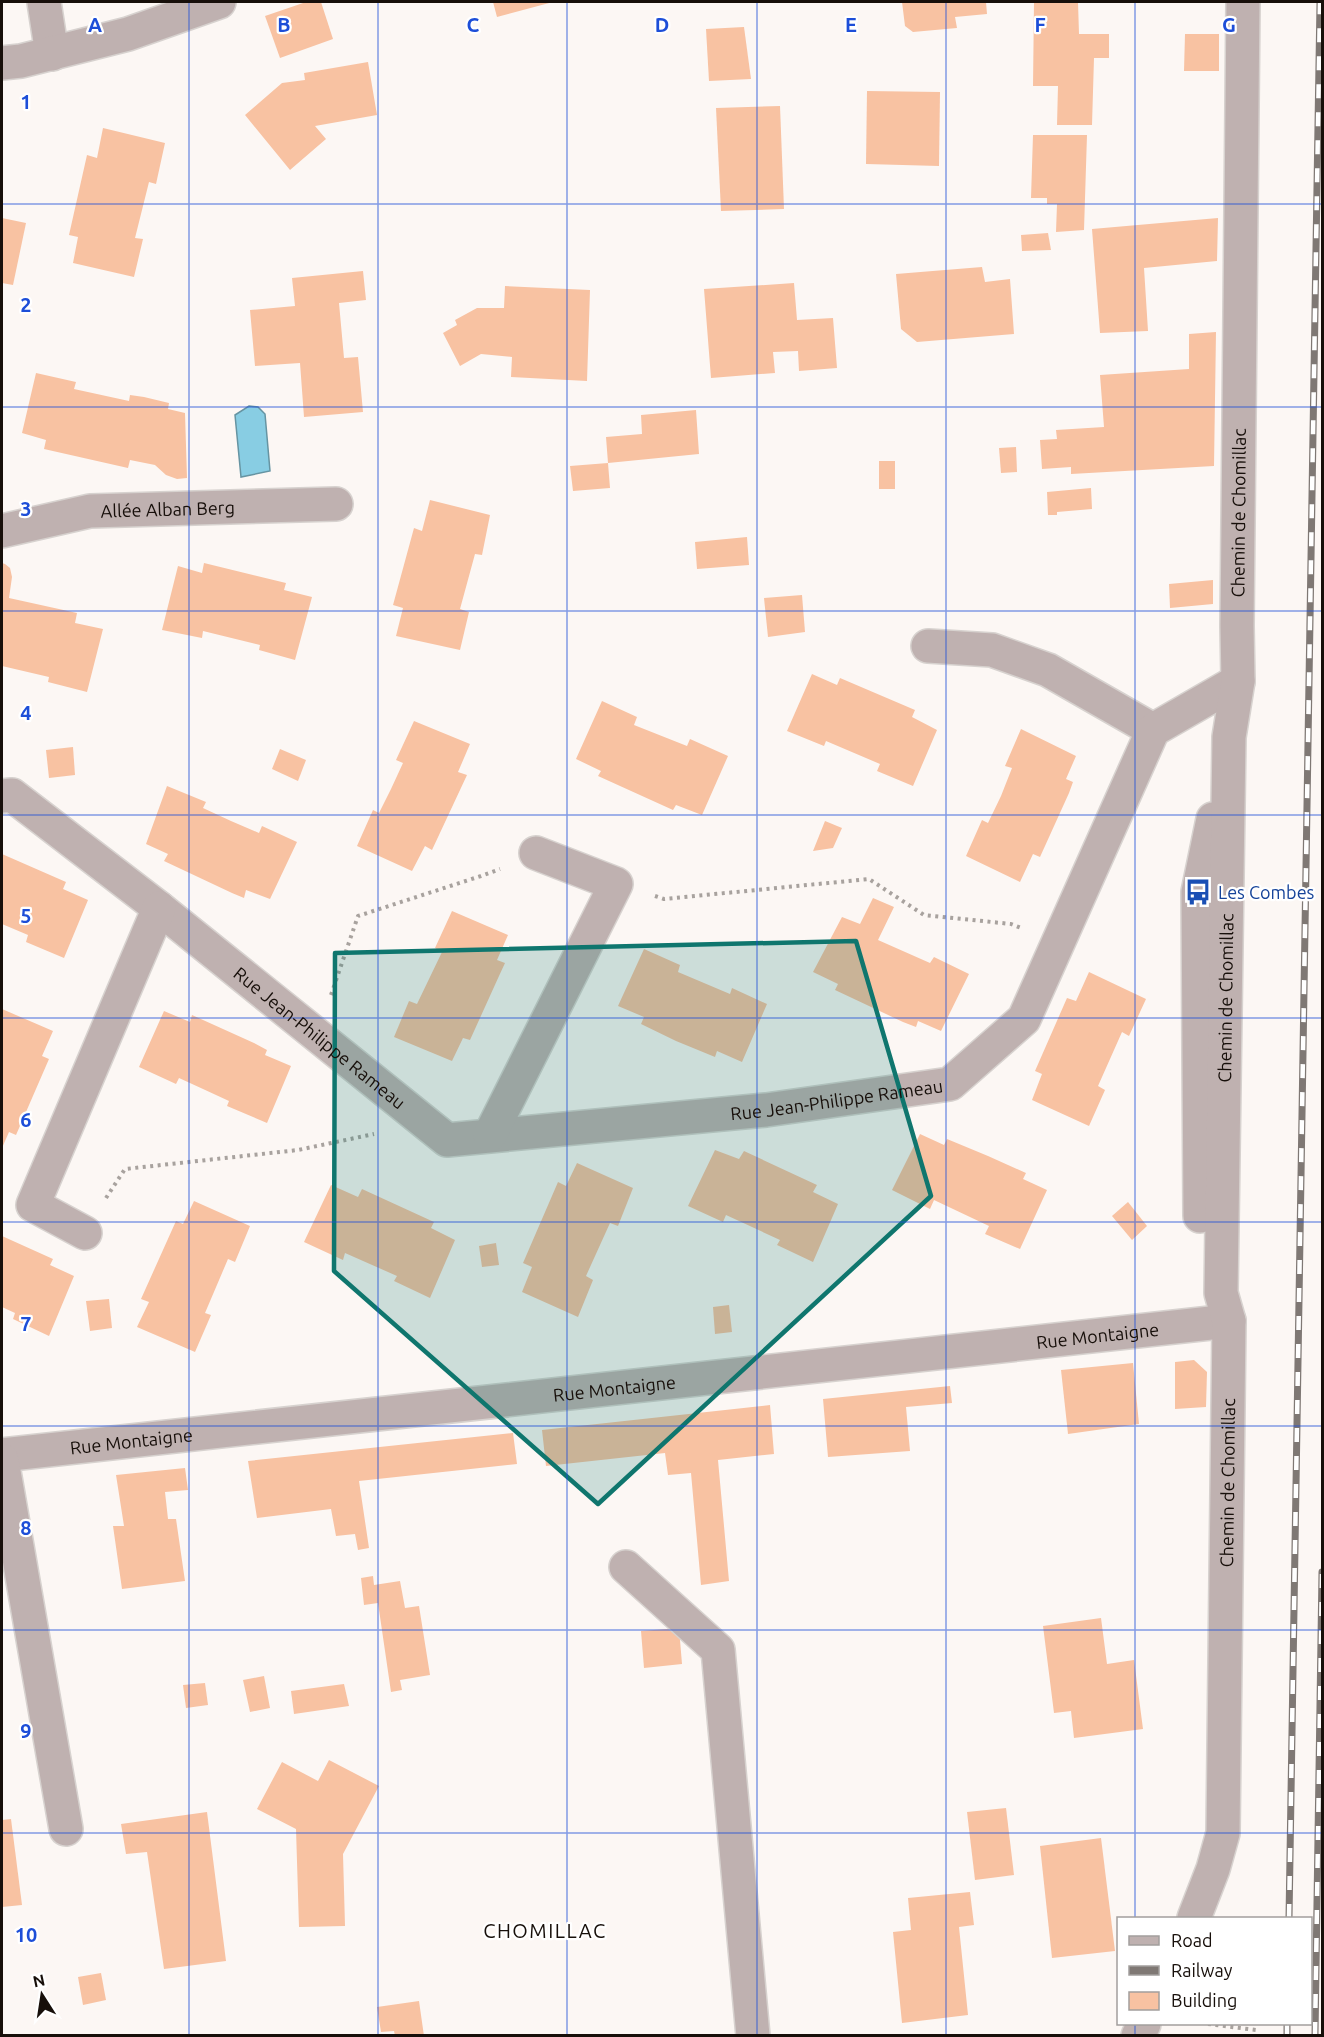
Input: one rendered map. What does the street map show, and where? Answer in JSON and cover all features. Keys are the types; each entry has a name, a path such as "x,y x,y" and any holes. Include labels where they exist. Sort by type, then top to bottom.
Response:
{"street":[{"path":"44,2 52,54"},
{"path":"2,63 52,54 128,34 178,9 219,2"},
{"name":"Chemin de Chomillac","path":"1194,1917 1214,1869 1223,1833 1229,737 1238,681 1243,2"},
{"name":"Allée Alban Berg","path":"2,531 90,511 336,504"},
{"path":"928,646 992,650 1048,670 1153,730 1238,681"},
{"name":"Rue Jean-Philippe Rameau","path":"2,796 12,795 159,908 447,1140 490,1134 766,1110 950,1084 1024,1020 1153,730"},
{"path":"490,1134 616,884 536,853"},
{"path":"85,1233 33,1205 159,908"},
{"name":"Rue Montaigne","path":"2,1455 1225,1307"},
{"path":"2,1460 66,1830"},
{"path":"626,1568 718,1650 753,2036"}],"path":[{"path":"317,1035 358,916 481,876 536,853"},
{"path":"616,884 664,899 869,879 924,915 1011,924 1058,942"},
{"path":"85,1233 125,1169 298,1150 424,1122"},
{"path":"1216,2025 1256,2030"}],"highlighted area":[{"path":"856,941 931,1196 598,1504 334,1271 335,953"}],"water":[{"path":"249,406 258,407 265,414 270,471 241,477 235,415"}],"building":[{"path":"306,2 321,2 333,39 280,58 265,16"},
{"path":"493,2 553,2 497,17"},
{"path":"902,2 986,2 987,14 955,17 957,28 913,32 905,26"},
{"path":"1034,2 1078,2 1079,34 1109,34 1109,58 1094,58 1092,125 1057,125 1058,86 1033,86"},
{"path":"744,27 751,79 709,81 706,29"},
{"path":"1185,34 1219,34 1219,71 1184,71"},
{"path":"368,62 377,115 315,126 326,139 290,170 245,115 282,83 305,80 304,73"},
{"path":"867,91 940,92 939,166 866,164"},
{"path":"780,106 784,209 721,211 716,108"},
{"path":"103,128 165,143 156,184 149,182 135,238 143,239 134,277 73,263 78,237 69,235 87,155 97,158"},
{"path":"1033,135 1087,135 1084,230 1056,232 1057,204 1047,204 1047,198 1031,198"},
{"path":"2,218 26,223 13,285 2,283"},
{"path":"1218,218 1217,261 1144,268 1148,331 1100,333 1092,229"},
{"path":"1048,233 1051,250 1022,251 1021,235"},
{"path":"982,267 985,282 1010,279 1014,334 917,342 901,329 896,274"},
{"path":"363,271 366,300 339,303 344,358 358,357 363,412 304,417 300,363 255,366 250,310 295,306 292,278"},
{"path":"794,283 797,320 833,318 837,368 799,371 798,351 773,352 775,373 711,378 704,289"},
{"path":"505,286 590,290 587,381 511,377 512,357 481,354 460,366 443,333 457,325 455,320 477,308 504,308"},
{"path":"1216,332 1214,466 1071,474 1071,467 1042,469 1040,440 1057,439 1056,430 1104,427 1100,375 1189,369 1189,334"},
{"path":"36,373 76,382 74,389 129,401 130,395 144,397 169,403 168,409 185,413 187,478 177,479 166,475 155,465 130,460 128,468 44,449 46,440 22,433"},
{"path":"696,410 699,454 608,463 606,437 642,434 641,415"},
{"path":"1016,447 1017,472 1001,473 999,448"},
{"path":"879,461 895,461 895,489 879,489"},
{"path":"608,463 610,488 573,491 570,466"},
{"path":"1091,488 1092,509 1048,515 1047,492"},
{"path":"430,500 490,515 482,555 475,554 460,609 469,612 460,650 396,636 403,608 393,605 414,528 422,531"},
{"path":"747,537 749,565 697,569 695,542"},
{"path":"2,563 10,568 12,577 9,598 77,613 75,623 103,629 87,692 48,682 49,677 2,666"},
{"path":"204,563 286,583 284,590 312,597 295,660 259,650 260,645 203,631 202,638 162,630 178,566 202,573"},
{"path":"1213,580 1213,604 1170,608 1169,584"},
{"path":"802,595 805,632 768,637 764,598"},
{"path":"812,674 837,685 840,678 915,710 912,717 937,730 913,786 877,771 880,764 826,741 824,746 787,731"},
{"path":"602,701 637,717 634,725 687,746 690,739 728,756 702,815 676,805 673,810 598,776 601,771 576,759"},
{"path":"414,721 470,744 458,772 467,775 432,850 425,846 412,871 357,846 373,810 379,813 403,763 396,760"},
{"path":"1021,729 1076,756 1066,779 1073,782 1069,793 1040,857 1033,854 1020,882 966,856 982,820 988,823 1001,796 1012,768 1005,766"},
{"path":"73,747 75,775 49,778 46,750"},
{"path":"280,749 306,760 298,781 272,769"},
{"path":"167,786 206,802 203,808 231,821 259,833 262,826 297,842 270,899 246,890 244,898 232,893 164,861 168,854 146,844"},
{"path":"825,821 842,828 833,848 813,851"},
{"path":"2,854 66,882 63,889 88,900 64,958 26,942 28,935 2,924"},
{"path":"873,898 894,907 878,940 930,963 934,957 969,974 941,1031 918,1021 916,1027 903,1022 835,990 838,984 813,972 842,917 860,924"},
{"path":"452,911 508,935 497,960 505,963 470,1040 463,1038 452,1061 394,1037 409,1001 417,1004 442,952 435,948"},
{"path":"644,949 680,965 678,972 730,994 732,988 767,1004 742,1062 717,1051 715,1057 676,1041 641,1024 644,1017 618,1006"},
{"path":"1089,972 1146,999 1129,1036 1122,1032 1098,1086 1105,1090 1089,1126 1032,1100 1042,1074 1035,1071 1067,998 1076,1001"},
{"path":"2,1009 53,1031 42,1056 49,1059 16,1135 9,1132 2,1148"},
{"path":"164,1011 190,1022 192,1015 254,1043 267,1050 265,1055 291,1066 267,1123 227,1106 229,1101 179,1078 176,1084 139,1067"},
{"path":"920,1134 944,1145 947,1139 988,1156 1026,1173 1023,1179 1047,1190 1020,1249 985,1234 989,1226 934,1200 930,1209 892,1190"},
{"path":"715,1150 739,1159 744,1151 817,1185 813,1192 838,1204 813,1262 777,1245 780,1240 726,1215 723,1222 688,1206"},
{"path":"577,1163 633,1188 618,1226 610,1223 586,1276 593,1280 578,1317 522,1292 532,1267 523,1263 558,1182 566,1186"},
{"path":"331,1185 358,1197 362,1189 434,1222 431,1228 455,1240 430,1298 394,1281 397,1276 345,1253 343,1260 304,1242"},
{"path":"194,1201 250,1226 235,1262 228,1259 205,1313 211,1315 195,1352 137,1327 149,1302 141,1299 176,1221 183,1224"},
{"path":"1128,1202 1147,1226 1132,1240 1112,1216"},
{"path":"2,1236 53,1259 50,1265 74,1276 49,1336 13,1319 15,1313 2,1307"},
{"path":"496,1243 499,1265 482,1267 479,1246"},
{"path":"109,1299 112,1328 90,1331 86,1301"},
{"path":"729,1305 732,1332 715,1334 713,1307"},
{"path":"1194,1360 1207,1372 1206,1407 1175,1409 1175,1362"},
{"path":"1133,1363 1139,1424 1068,1434 1061,1370"},
{"path":"950,1386 952,1403 906,1407 910,1451 828,1457 823,1399"},
{"path":"770,1405 774,1454 718,1460 729,1581 701,1585 691,1473 668,1475 665,1453 546,1466 542,1430"},
{"path":"513,1433 517,1464 359,1481 369,1548 358,1550 355,1534 336,1536 331,1509 257,1518 248,1461"},
{"path":"185,1468 188,1490 165,1492 168,1519 176,1519 185,1581 122,1589 113,1526 124,1526 116,1475"},
{"path":"373,1576 374,1585 400,1581 405,1608 419,1606 430,1675 400,1680 402,1690 391,1692 378,1603 364,1605 361,1578"},
{"path":"1101,1618 1107,1664 1134,1660 1143,1729 1074,1738 1071,1711 1054,1713 1043,1626"},
{"path":"679,1628 682,1664 644,1668 641,1631"},
{"path":"264,1676 270,1708 250,1712 243,1680"},
{"path":"205,1683 208,1705 186,1708 183,1685"},
{"path":"344,1684 349,1706 294,1714 291,1691"},
{"path":"329,1760 379,1786 343,1854 345,1926 299,1927 296,1829 257,1809 282,1762 318,1781"},
{"path":"1006,1808 1014,1875 975,1880 967,1812"},
{"path":"207,1812 226,1961 164,1969 147,1852 126,1854 121,1824"},
{"path":"11,1819 22,1905 2,1907 2,1820"},
{"path":"1101,1838 1115,1951 1052,1958 1040,1846"},
{"path":"970,1892 974,1925 959,1927 968,2015 902,2023 893,1932 911,1930 908,1898"},
{"path":"101,1973 106,2000 83,2005 78,1977"},
{"path":"419,2001 424,2036 395,2036 394,2031 381,2032 377,2007"}],"railway":[{"path":"1289,1917 1320,2"},
{"path":"1315,2036 1322,1572"},
{"path":"1287,2025 1287,2036"}],"place":[{"name":"Les Combes","path":"1198,892"}],"district":[{"name":"CHOMILLAC","path":"545,1930"}]}
